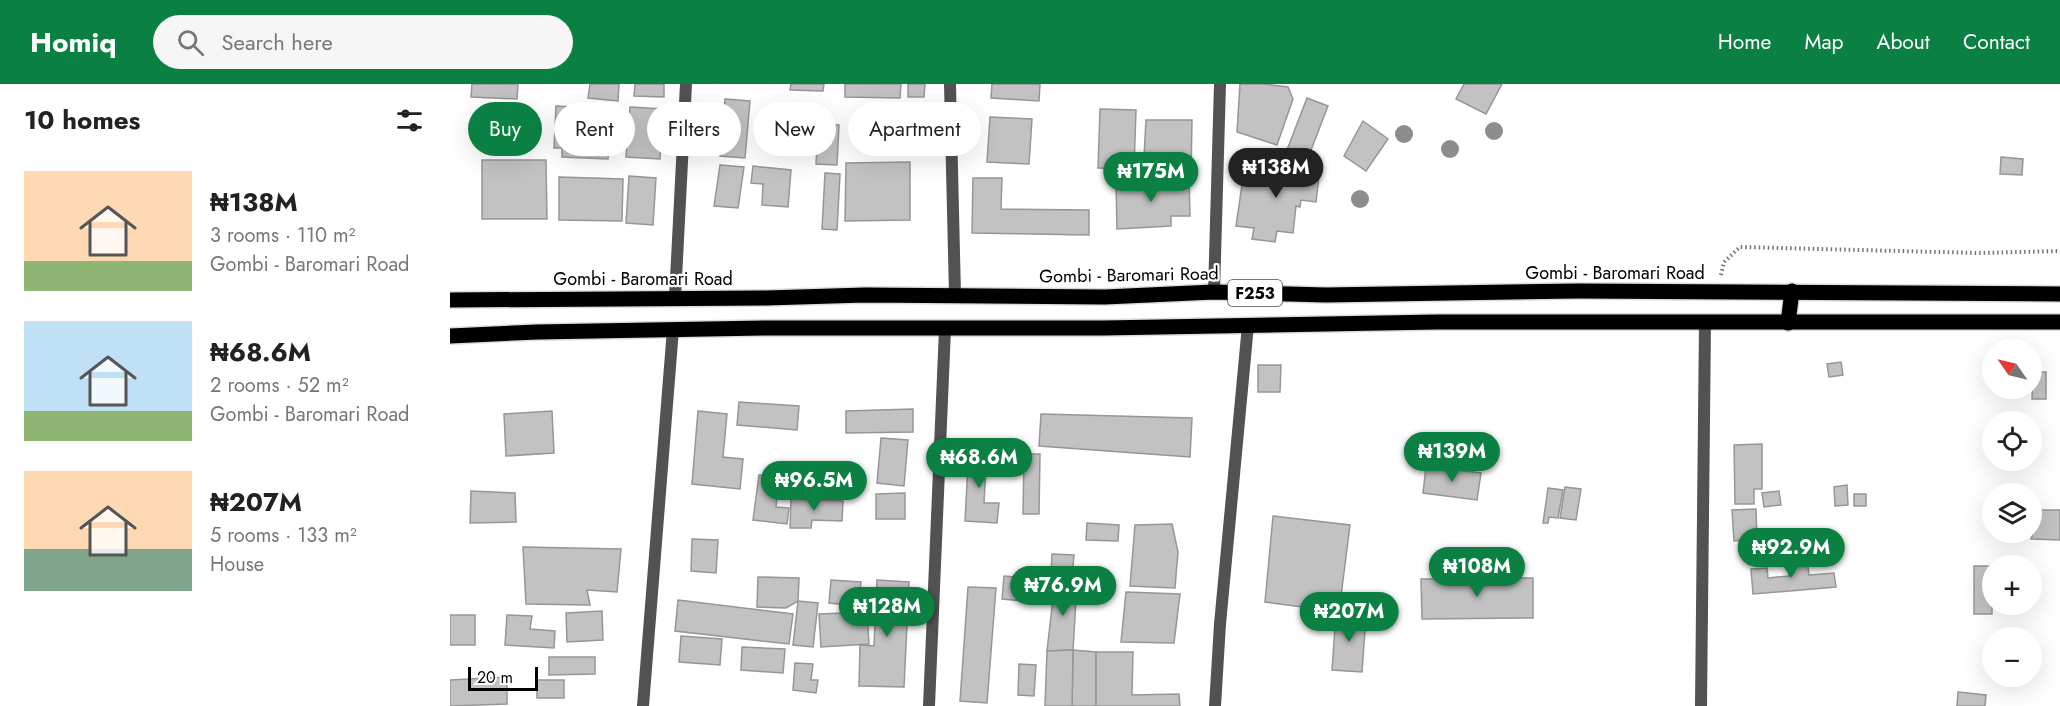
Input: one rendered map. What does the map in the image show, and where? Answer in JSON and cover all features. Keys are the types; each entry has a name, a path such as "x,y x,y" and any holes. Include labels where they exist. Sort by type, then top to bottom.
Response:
{"main road":[{"name":"Gombi - Baromari Road","path":"450,300 955,295 1104,297 1214,292 1326,296 1578,291 2060,294"},
{"path":"1788,323 1792,291"},
{"name":"F253","path":"450,336 673,329 1104,328 1437,322 2060,322"}],"street":[{"path":"675,298 686,84"},
{"path":"950,84 955,295"},
{"path":"1214,292 1220,84"},
{"path":"1701,706 1705,323"},
{"path":"1215,706 1220,624 1248,325"},
{"path":"644,706 673,329"},
{"path":"929,706 945,329"}],"path":[{"path":"1717,293 1724,262 1740,247 1979,253 2060,251"}],"building":[{"path":"472,84 518,84 517,99 471,97"},
{"path":"590,84 619,84 618,101 588,98"},
{"path":"635,84 664,84 664,97 634,96"},
{"path":"791,84 824,84 823,91 790,90"},
{"path":"845,84 901,84 900,98 845,97"},
{"path":"908,84 925,84 924,97 908,97"},
{"path":"992,84 1040,84 1039,101 991,98"},
{"path":"1240,84 1288,87 1293,99 1277,145 1237,132"},
{"path":"1464,84 1502,84 1486,114 1456,99"},
{"path":"1307,98 1328,106 1306,163 1285,155"},
{"path":"725,99 750,101 745,158 720,156 741,156 741,102 725,102"},
{"path":"635,107 647,108 647,156 660,156 660,159 626,157 635,156"},
{"path":"1100,109 1136,110 1134,169 1098,168"},
{"path":"990,117 1032,119 1029,164 987,162"},
{"path":"1146,120 1192,120 1191,175 1143,175"},
{"path":"1363,121 1388,139 1366,171 1344,156"},
{"path":"836,125 839,125 837,165 816,164 816,156 836,156"},
{"path":"562,156 608,156 608,159"},
{"path":"2001,157 2023,159 2022,175 2000,174"},
{"path":"482,160 546,160 547,219 482,219"},
{"path":"1276,160 1320,168 1316,202 1301,200 1300,207 1296,206 1293,233 1277,231 1275,242 1252,239 1254,228 1236,226 1243,178 1274,176"},
{"path":"910,162 910,220 845,221 846,163"},
{"path":"720,165 744,167 738,208 714,206"},
{"path":"753,166 791,170 788,207 762,205 763,184 751,183"},
{"path":"825,173 840,174 837,230 822,229"},
{"path":"629,176 656,178 653,225 626,223"},
{"path":"559,177 623,179 622,221 559,220"},
{"path":"973,178 1002,178 1001,209 1089,210 1089,235 972,233"},
{"path":"1189,179 1190,216 1171,216 1171,226 1117,229 1116,182"},
{"path":"1841,362 1843,375 1829,377 1827,364"},
{"path":"1258,365 1281,365 1280,392 1258,392"},
{"path":"2042,372 2046,372 2046,399 2042,399"},
{"path":"739,402 799,406 797,430 737,425"},
{"path":"913,409 913,432 846,433 846,411"},
{"path":"552,411 554,453 506,456 504,414"},
{"path":"698,411 727,414 723,457 743,459 740,489 692,484"},
{"path":"1041,414 1192,418 1190,457 1039,446"},
{"path":"881,438 908,440 904,486 877,483"},
{"path":"1762,444 1762,489 1754,489 1754,504 1735,504 1734,445"},
{"path":"969,445 987,446 984,503 999,503 997,523 965,521"},
{"path":"1024,454 1040,454 1039,514 1023,514"},
{"path":"1426,466 1481,473 1477,500 1423,493"},
{"path":"759,475 779,478 776,507 789,508 787,524 753,520"},
{"path":"1847,485 1848,505 1835,506 1834,487"},
{"path":"1565,487 1581,489 1576,520 1560,518"},
{"path":"1548,488 1563,490 1558,518 1549,517 1548,523 1543,523"},
{"path":"471,491 515,493 516,522 470,523"},
{"path":"1779,491 1781,505 1764,507 1762,493"},
{"path":"905,493 905,519 876,519 876,494"},
{"path":"1854,494 1866,494 1866,506 1854,506"},
{"path":"791,499 843,501 842,521 812,520 811,528 790,528"},
{"path":"1756,509 1757,539 1734,541 1732,510"},
{"path":"2042,510 2060,510 2060,540 2042,539"},
{"path":"1273,516 1350,525 1339,612 1265,602"},
{"path":"1087,523 1119,525 1118,541 1086,540"},
{"path":"1172,524 1178,552 1175,588 1130,586 1135,525"},
{"path":"692,539 718,540 716,573 691,571"},
{"path":"523,547 621,549 617,592 587,590 590,605 526,604"},
{"path":"1052,554 1074,555 1072,578 1051,576"},
{"path":"1807,558 1809,575 1834,573 1836,587 1753,594 1751,569 1767,568 1768,578 1789,576 1788,559"},
{"path":"1974,566 1982,566 1982,614 1974,614"},
{"path":"1004,576 1055,581 1052,604 1002,599"},
{"path":"758,577 799,578 798,601 786,608 757,607"},
{"path":"1533,578 1533,618 1422,619 1421,579"},
{"path":"831,580 861,582 860,592 870,592 869,607 829,603"},
{"path":"877,580 909,582 904,687 859,686 860,645 874,646"},
{"path":"1055,581 1077,584 1073,650 1047,651"},
{"path":"968,587 996,588 987,703 960,701"},
{"path":"1126,592 1180,594 1174,643 1121,642"},
{"path":"678,600 793,614 789,644 675,631"},
{"path":"798,601 818,603 813,647 793,645"},
{"path":"602,611 603,640 567,642 566,613"},
{"path":"867,612 869,644 821,647 819,614"},
{"path":"1336,614 1366,616 1362,672 1332,670"},
{"path":"450,615 475,615 475,645 450,645"},
{"path":"507,615 532,616 530,629 555,631 554,648 505,645"},
{"path":"681,636 722,639 720,665 679,662"},
{"path":"742,647 785,649 783,673 741,670"},
{"path":"1073,650 1096,652 1096,706 1072,706"},
{"path":"1073,650 1072,706 1045,706 1047,651"},
{"path":"1096,652 1133,652 1132,695 1179,694 1180,706 1096,706"},
{"path":"549,657 595,657 595,674 549,675"},
{"path":"795,663 813,664 811,680 818,680 816,693 793,690"},
{"path":"1019,664 1036,665 1034,696 1018,695"},
{"path":"507,677 507,704 450,706 450,680"},
{"path":"537,680 564,680 564,698 537,698"},
{"path":"1958,692 1986,695 1985,706 1957,706"}]}
